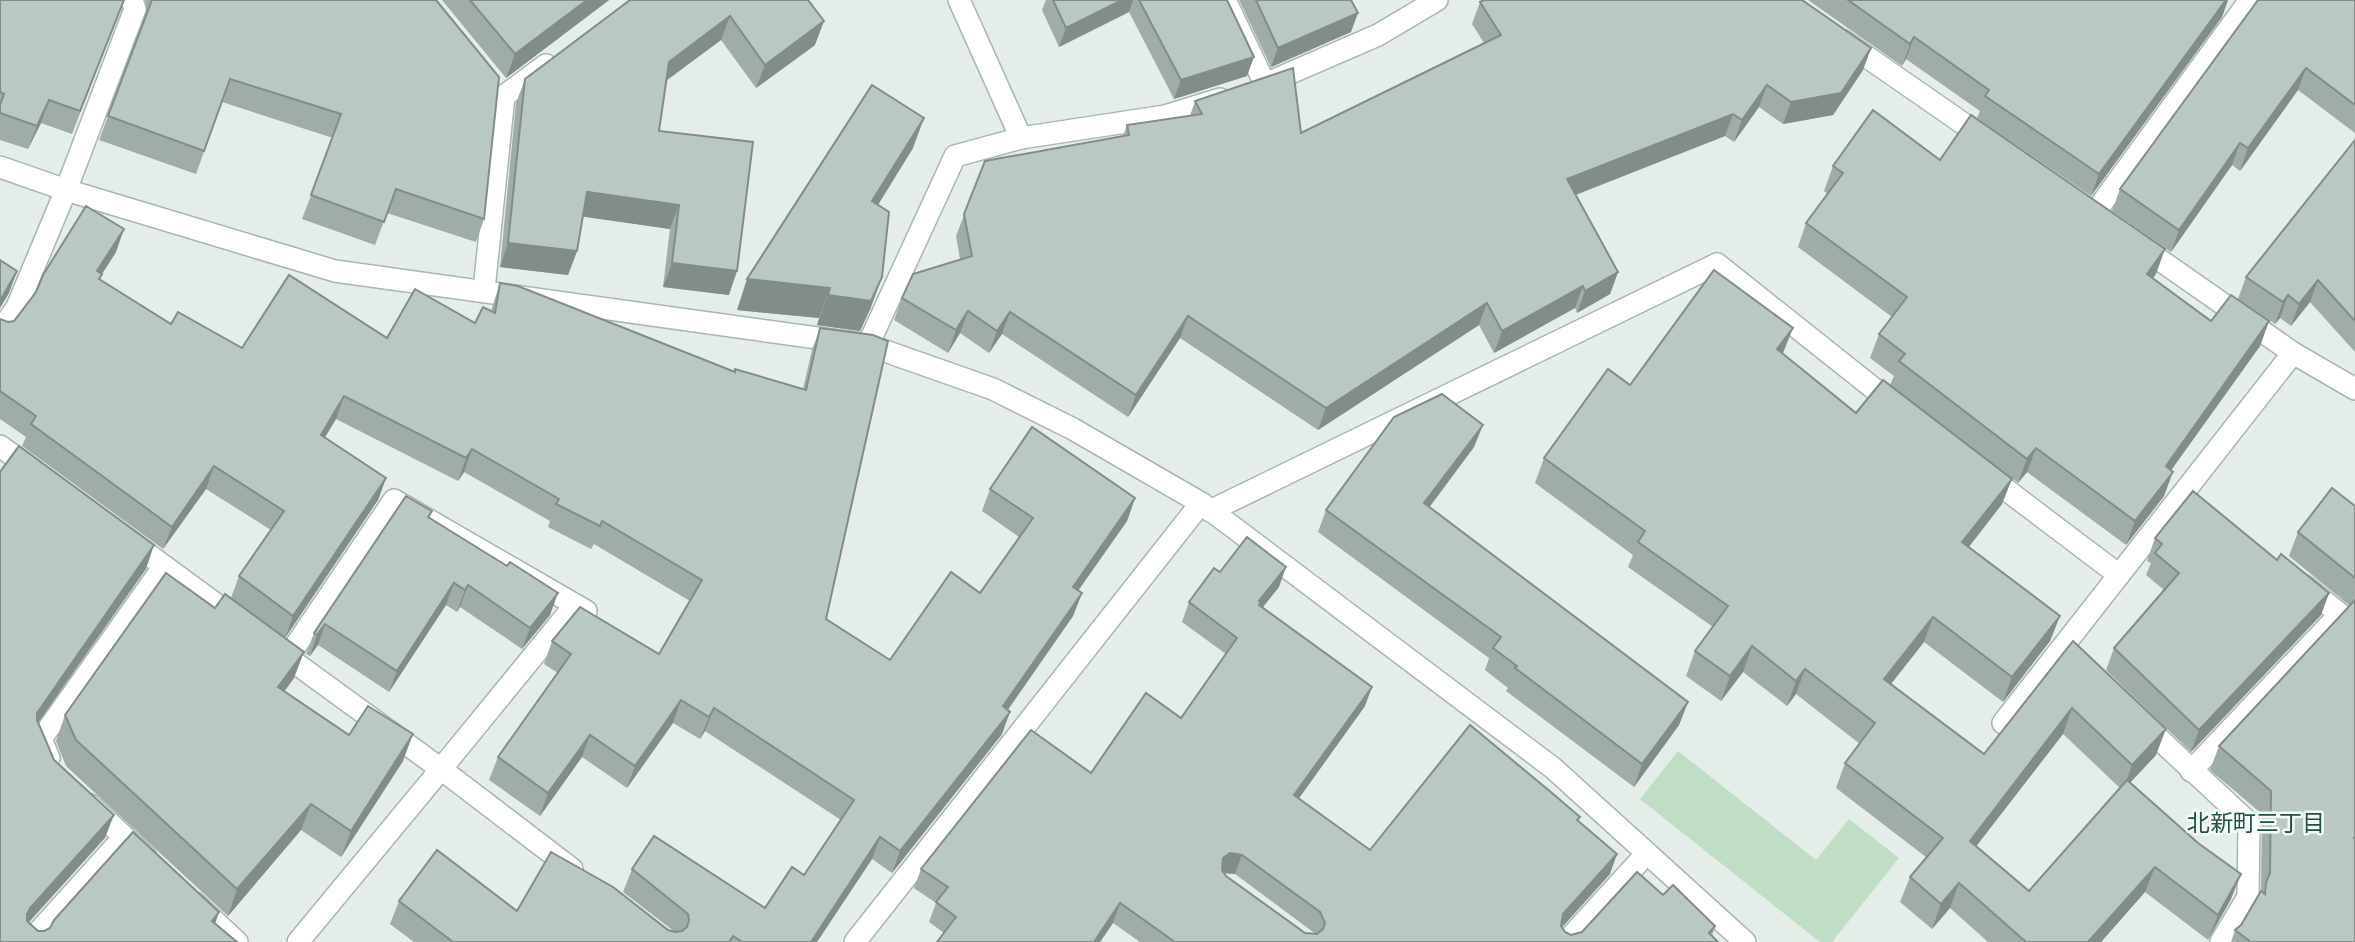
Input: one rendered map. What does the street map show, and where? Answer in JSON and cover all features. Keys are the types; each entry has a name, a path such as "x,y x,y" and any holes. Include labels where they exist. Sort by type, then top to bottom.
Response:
{"street":[{"path":"0,332 17,307 66,190 135,9 132,0"},
{"path":"959,0 1021,138"},
{"path":"1225,0 1265,84"},
{"path":"868,345 956,156 1021,138 1165,116 1265,84 1378,35 1437,0"},
{"path":"2094,214 2245,7 2221,0"},
{"path":"1829,31 2008,155"},
{"path":"484,290 500,91 557,56"},
{"path":"0,167 66,190 335,271 868,345 993,389 1073,429 1205,507 1553,768 1745,942"},
{"path":"2073,200 2293,353 2355,389"},
{"path":"855,942 1205,507 1717,264 1917,423"},
{"path":"2003,723 2068,652 2119,575 2293,353"},
{"path":"0,446 55,486"},
{"path":"1970,463 2119,575"},
{"path":"2186,489 2207,506"},
{"path":"288,657 394,500 608,625"},
{"path":"109,526 593,884"},
{"path":"55,774 41,739 164,566"},
{"path":"2192,771 2340,614 2289,572"},
{"path":"298,942 575,605"},
{"path":"2132,713 2249,823 2248,897 2221,942"},
{"path":"75,792 161,872"},
{"path":"33,942 31,940 124,837"},
{"path":"1566,942 1647,853"},
{"path":"180,889 237,942"}],"green space":[{"path":"1678,751 1816,860 1849,819 1899,858 1832,942 1820,942 1640,799"}],"building":[{"path":"0,0 124,0 80,111 49,100 37,126 0,113 4,94 0,92"},
{"path":"152,0 436,0 499,77 484,219 396,189 384,222 311,195 341,114 230,79 204,151 108,116"},
{"path":"470,0 587,0 515,54"},
{"path":"630,0 808,0 824,21 765,65 730,16 669,62 659,131 753,142 737,271 672,263 679,205 587,192 577,251 508,243 525,79"},
{"path":"1053,0 1122,0 1066,28"},
{"path":"1139,0 1227,0 1254,57 1181,80"},
{"path":"1256,0 1351,0 1358,13 1278,48"},
{"path":"1802,0 1871,48 1841,93 1791,102 1767,85 1742,120 1733,114 1567,179 1618,272 1585,291 1583,286 1502,331 1487,303 1326,408 1188,316 1136,395 1010,312 997,331 968,311 956,330 902,298 913,274 972,256 964,214 985,161 1129,135 1127,125 1202,114 1195,101 1293,68 1301,133 1501,35 1480,2"},
{"path":"1848,0 2226,0 2099,174 1985,96 1989,90 1914,37 1910,44"},
{"path":"2258,0 2355,0 2355,105 2306,68 2248,148 2240,143 2179,230 2120,189"},
{"path":"872,85 924,118 872,201 889,212 882,277 871,301 828,295 830,288 747,279"},
{"path":"1873,110 1940,160 1971,115 2165,249 2147,274 2211,321 2231,295 2269,321 2166,466 2173,472 2135,521 2036,448 2027,459 1899,361 1905,354 1879,334 1907,297 1806,223 1843,173 1833,166"},
{"path":"2355,140 2355,321 2318,280 2299,304 2288,295 2283,302 2246,277"},
{"path":"86,206 124,229 97,271 102,274 99,279 171,324 178,312 242,348 289,275 387,338 415,289 475,323 483,307 495,313 500,283 518,286 735,372 735,369 806,390 820,328 873,335 888,341 826,619 890,660 951,572 980,593 1033,518 990,489 1032,427 1135,498 1073,587 1082,593 1003,706 1010,712 900,851 880,837 811,942 743,942 733,936 729,942 453,942 399,901 437,850 517,911 551,852 613,887 668,930 675,932 687,927 688,914 632,869 654,836 765,908 792,867 804,875 854,800 714,708 709,717 681,700 635,766 590,735 548,793 498,757 571,654 552,641 580,607 659,654 702,580 602,521 600,526 556,504 559,499 472,449 466,458 344,396 321,435 386,478 293,616 239,576 284,511 214,466 172,527 31,424 36,416 0,391 0,319 14,321 36,292 43,275"},
{"path":"0,260 17,271 0,301"},
{"path":"1714,270 1793,328 1777,349 1856,413 1883,380 2012,479 1962,542 2060,616 2012,677 1933,617 1884,679 1984,754 2073,641 2166,729 2132,765 2072,708 1970,841 2029,891 2127,780 2198,843 2241,874 2218,915 2155,867 2088,942 2026,942 1959,883 1941,904 1910,877 1943,838 1845,763 1875,723 1805,669 1796,681 1752,646 1730,676 1695,651 1728,606 1638,542 1645,531 1544,458 1608,369 1630,385"},
{"path":"1442,394 1483,425 1424,503 1688,702 1642,764 1515,668 1517,666 1493,648 1501,637 1326,510 1394,417"},
{"path":"19,446 154,545 37,713 37,720 54,760 114,815 30,908 27,921 38,931 50,928 54,920 133,832 219,912 212,921 237,942 0,942 0,472"},
{"path":"2332,488 2355,506 2355,578 2298,532"},
{"path":"2193,491 2277,560 2281,554 2329,593 2199,730 2114,648 2179,573 2155,553 2162,544 2155,538"},
{"path":"406,496 432,511 428,517 507,566 510,562 558,593 530,628 468,585 465,590 454,583 397,671 325,624 317,635 314,633"},
{"path":"1247,537 1286,567 1259,601 1259,605 1372,687 1294,795 1370,850 1470,725 1580,817 1577,820 1617,854 1563,914 1561,926 1565,932 1571,935 1582,932 1637,872 1663,895 1673,885 1715,926 1709,933 1718,942 1175,942 1120,903 1094,942 937,942 956,917 936,902 948,887 921,869 1031,730 1091,773 1146,693 1181,718 1237,638 1189,602 1214,568 1220,572","holes":["1230,853 1242,855 1320,912 1325,923 1323,929 1317,934 1305,933 1226,876 1222,870 1223,858"]},
{"path":"166,573 215,608 225,594 304,652 278,687 349,735 368,706 413,734 351,831 311,804 237,889 76,740 65,715"},
{"path":"2355,600 2355,942 2251,942 2235,930 2241,925 2261,891 2265,894 2270,873 2271,791 2219,746"}],"district":[{"name":"北新町三丁目","path":"2256,823"}]}
